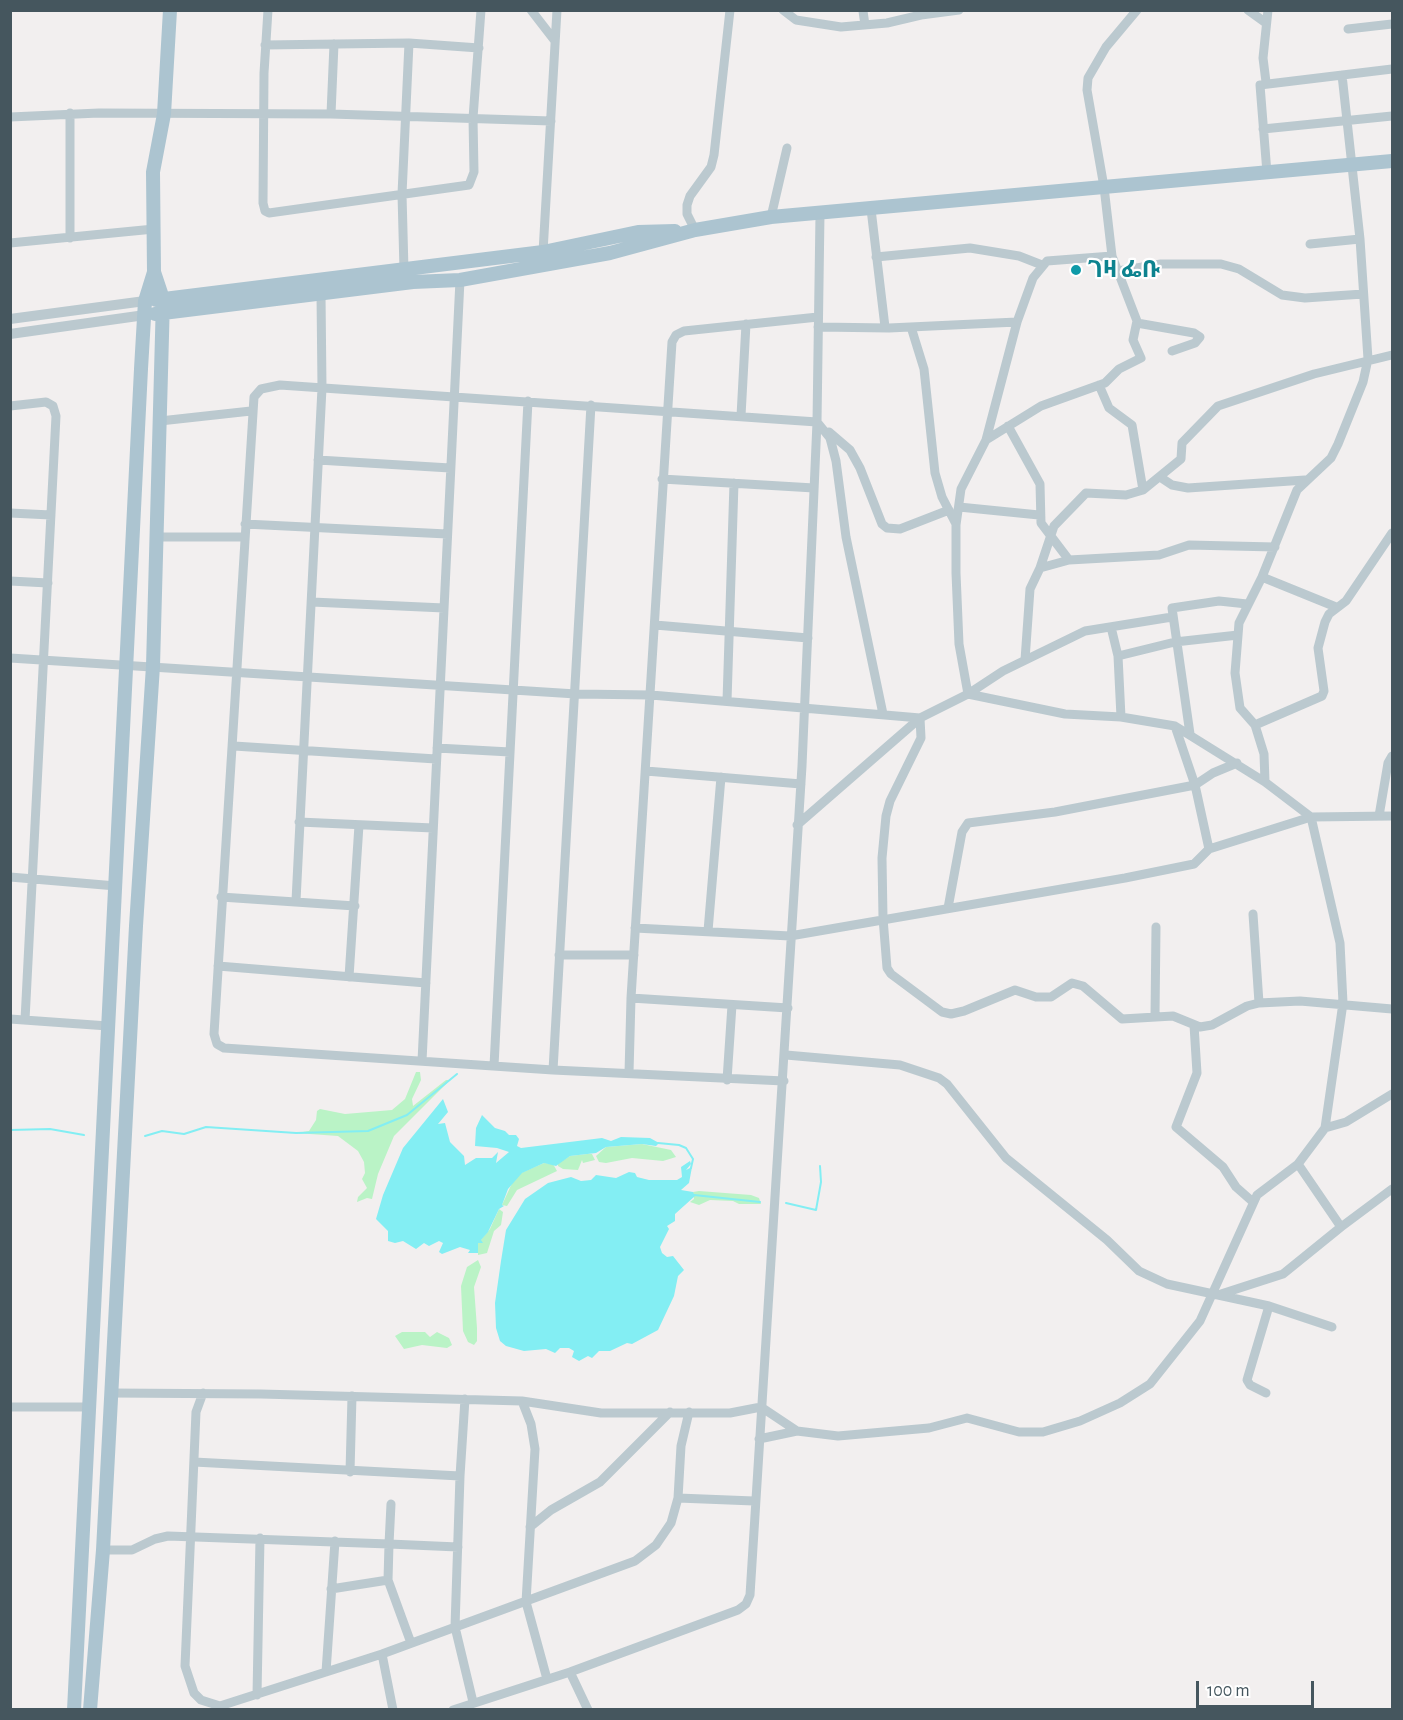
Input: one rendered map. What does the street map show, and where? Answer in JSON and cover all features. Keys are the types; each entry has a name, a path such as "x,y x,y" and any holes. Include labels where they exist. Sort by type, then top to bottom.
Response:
{"main road":[{"path":"74,1710 145,308 154,272 153,172 164,114 170,10"},
{"path":"145,308 321,294 412,282 460,280 610,253 695,230 771,217 1392,161"},
{"path":"163,306 543,252 638,232 695,230"},
{"path":"90,1710 103,1550 136,926 153,666 163,306 154,272"},
{"path":"114,925 136,926"}],"street":[{"path":"268,10 263,114 265,211 269,213 469,185 474,172 473,118 481,10"},
{"path":"531,10 555,41"},
{"path":"543,252 557,10"},
{"path":"695,230 687,214 687,205 690,196 711,167 714,155 730,10"},
{"path":"783,10 796,20 816,24 865,25 959,10"},
{"path":"852,10 863,11 865,25"},
{"path":"986,440 1068,394 1099,385 1119,369 1141,358 1133,340 1137,323 1112,256 1104,187 1087,90 1088,78 1106,47 1137,10"},
{"path":"1248,10 1266,23"},
{"path":"1266,82 1263,58 1268,10"},
{"path":"1348,29 1392,24"},
{"path":"265,45 409,43 479,48"},
{"path":"404,270 402,194 409,43"},
{"path":"331,114 334,44"},
{"path":"1267,173 1258,90 1260,85 1266,82 1392,69"},
{"path":"1265,782 1264,754 1255,725 1240,708 1235,672 1239,623 1262,577 1297,490 1331,458 1336,449 1363,382 1368,359 1360,239 1342,75"},
{"path":"70,113 70,238"},
{"path":"10,117 70,113 331,114 551,121"},
{"path":"1263,129 1392,116"},
{"path":"771,217 787,148"},
{"path":"871,209 885,327"},
{"path":"453,1710 570,1672 738,1610 746,1605 750,1595 754,1501 786,1055 790,936 801,784 817,422 820,214"},
{"path":"10,243 154,229"},
{"path":"1310,244 1360,239"},
{"path":"876,257 970,248 1019,256 1042,265"},
{"path":"954,509 967,475 986,440 1017,322 1030,284 1042,265 1053,260 1112,256"},
{"path":"1118,271 1161,264 1221,264 1239,269 1282,295 1305,298 1363,294"},
{"path":"422,1061 460,280"},
{"path":"296,901 322,388 321,294"},
{"path":"10,319 145,308"},
{"path":"10,334 145,308"},
{"path":"629,1073 631,998 655,626 665,410 672,342 676,335 684,331 746,324 818,322 911,327 1017,322"},
{"path":"1137,323 1194,333 1200,337 1195,343 1172,351"},
{"path":"741,416 746,324"},
{"path":"911,327 924,369 935,473 954,509 959,644 968,694"},
{"path":"1024,660 1027,600 1050,537 1060,518 1086,493 1126,495 1143,490 1181,459 1182,443 1218,406 1252,393 1368,359 1392,355"},
{"path":"1099,385 1109,408 1132,425 1143,490"},
{"path":"784,1081 553,1070 224,1047 217,1044 214,1034 234,746 251,411 254,397 261,389 271,386 322,388 817,422 850,450 860,468 882,524 886,528 900,529 954,509 1039,515"},
{"path":"494,1066 528,401"},
{"path":"10,405 46,402 53,406 56,416 25,1020"},
{"path":"553,1070 591,405"},
{"path":"160,421 251,411"},
{"path":"1008,426 1040,484 1039,515 1050,537 1069,560"},
{"path":"827,431 836,461 846,537 883,714"},
{"path":"318,460 450,468"},
{"path":"1160,477 1172,485 1188,488 1305,480"},
{"path":"662,479 814,488"},
{"path":"727,701 734,483"},
{"path":"10,513 51,515"},
{"path":"245,524 447,534"},
{"path":"1255,725 1323,696 1318,648 1325,622 1336,608 1346,601 1392,533"},
{"path":"155,537 244,537"},
{"path":"1040,568 1069,560 1160,555 1190,545 1275,547"},
{"path":"1262,577 1336,608"},
{"path":"10,581 48,583"},
{"path":"1190,734 1175,642 1173,607 1219,601 1247,604"},
{"path":"312,602 444,608"},
{"path":"797,825 920,718 968,694 1024,660 1041,655 1085,631 1172,617"},
{"path":"655,626 808,638"},
{"path":"1111,627 1118,656 1121,717"},
{"path":"1118,656 1175,642 1238,635"},
{"path":"10,658 576,694 651,695 920,718"},
{"path":"759,1439 797,1431 838,1436 936,1427 966,1418 1019,1432 1042,1432 1080,1421 1120,1403 1150,1384 1191,1336 1217,1293 1253,1202 1262,1190 1298,1164 1325,1128 1343,1003 1340,943 1311,817 1237,763 1175,726 1121,717 1065,714 968,694"},
{"path":"920,718 921,738 890,801 886,816 882,858 883,918 887,968 891,974 942,1012 951,1014 964,1011 1015,990 1036,997 1051,998 1072,983 1083,986 1122,1019 1173,1016 1194,1025 1206,1027 1247,1006 1259,1003 1300,1001 1392,1009"},
{"path":"1175,726 1195,785 1209,849"},
{"path":"234,746 436,759"},
{"path":"437,748 510,752"},
{"path":"1379,816 1388,763 1392,756"},
{"path":"948,908 962,832 968,823 1055,812 1195,785 1214,773 1237,763"},
{"path":"646,771 801,784"},
{"path":"708,932 721,777"},
{"path":"635,928 790,936 883,918 1125,879 1194,864 1209,849 1311,817 1392,816"},
{"path":"299,822 433,828"},
{"path":"349,977 359,825"},
{"path":"10,877 116,886"},
{"path":"222,897 355,906"},
{"path":"1253,914 1259,1003"},
{"path":"1155,1016 1156,927"},
{"path":"559,955 634,955"},
{"path":"218,966 426,983"},
{"path":"631,998 788,1008"},
{"path":"727,1080 732,1005"},
{"path":"10,1019 108,1026"},
{"path":"1194,1025 1197,1074 1176,1127 1223,1167 1236,1187 1253,1202"},
{"path":"786,1055 900,1065 939,1078 947,1084 1006,1158 1107,1240 1139,1271 1174,1286 1217,1293 1269,1306 1332,1327"},
{"path":"1325,1128 1346,1122 1392,1094"},
{"path":"1298,1164 1341,1227"},
{"path":"1217,1293 1283,1274 1341,1227 1392,1190"},
{"path":"1266,1393 1250,1385 1247,1380 1269,1306"},
{"path":"111,1393 203,1392 522,1401 601,1413 730,1413 761,1407 797,1431"},
{"path":"203,1392 196,1412 185,1666 194,1693 201,1700 220,1708 382,1654 635,1562 665,1534 678,1498 681,1446 689,1412"},
{"path":"350,1472 352,1396"},
{"path":"465,1399 455,1627 473,1702"},
{"path":"522,1401 531,1424 535,1449 526,1602 547,1679"},
{"path":"10,1407 88,1407"},
{"path":"530,1527 551,1510 600,1482 670,1412"},
{"path":"194,1462 460,1476"},
{"path":"678,1498 754,1501"},
{"path":"391,1504 388,1580 411,1643"},
{"path":"103,1550 132,1550 155,1539 190,1536 458,1547"},
{"path":"257,1695 260,1538"},
{"path":"326,1672 335,1541"},
{"path":"331,1589 388,1580"},
{"path":"382,1654 393,1710"},
{"path":"570,1672 588,1710"}],"green space":[{"path":"416,1072 420,1072 421,1080 412,1099 413,1106 446,1080 450,1080 394,1136 378,1174 372,1199 367,1198 357,1202 358,1197 367,1188 362,1179 365,1173 364,1162 358,1151 338,1136 296,1133 309,1131 320,1109 345,1114 392,1110 405,1099"},
{"path":"642,1144 671,1150 676,1157 663,1161 632,1158 606,1163 599,1162 596,1156 606,1147"},
{"path":"592,1154 595,1160 583,1163 582,1160 578,1170 563,1169 558,1166 558,1163 570,1156"},
{"path":"544,1163 553,1164 557,1171 517,1190 507,1206 502,1205 513,1181 521,1173"},
{"path":"693,1192 751,1195 759,1198 761,1204 710,1200 699,1205 690,1202 694,1199"},
{"path":"499,1209 503,1212 501,1225 494,1231 487,1253 478,1255 478,1243 490,1229"},
{"path":"478,1260 481,1267 474,1287 477,1341 474,1345 468,1342 463,1331 461,1286 467,1267"},
{"path":"402,1332 425,1332 430,1337 437,1332 449,1338 452,1345 447,1348 422,1345 404,1349 395,1336"}],"water":[{"path":"443,1099 448,1112 438,1124 445,1123 450,1142 464,1156 465,1165 476,1158 492,1158 498,1152 496,1163 509,1152 497,1148 475,1146 476,1128 482,1115 495,1128 509,1135 516,1135 519,1139 517,1146 521,1148 602,1138 611,1141 621,1137 650,1138 659,1143 656,1146 642,1144 606,1147 596,1153 570,1156 556,1166 544,1163 522,1173 508,1189 502,1205 504,1206 499,1209 488,1232 481,1240 483,1243 478,1243 478,1253 468,1253 470,1250 460,1247 442,1254 439,1252 443,1243 439,1241 429,1246 424,1243 416,1249 403,1241 395,1243 388,1241 388,1231 376,1219 383,1195 403,1148"},
{"path":"690,1161 691,1164 686,1170 692,1167 689,1183 681,1190 693,1192 695,1196 675,1214 675,1221 667,1226 669,1229 660,1247 662,1253 667,1257 673,1256 684,1270 678,1276 674,1296 658,1330 632,1344 627,1343 610,1351 599,1351 592,1358 588,1356 579,1361 572,1357 574,1351 569,1348 560,1348 555,1353 546,1349 524,1351 506,1346 500,1341 496,1328 495,1303 506,1230 525,1199 548,1183 571,1177 581,1181 591,1180 596,1175 616,1178 629,1172 649,1180 677,1180 682,1177 681,1167"}],"waterway":[{"path":"145,1136 162,1131 184,1134 206,1127 296,1133 368,1131 407,1115 457,1074"},
{"path":"10,1130 50,1129 84,1135"},
{"path":"658,1143 686,1148 693,1159 691,1168"},
{"path":"786,1203 816,1210 821,1182 820,1166"},
{"path":"694,1195 760,1202"}],"place":[{"name":"ገዛ ፌቡ","path":"1076,270"}]}
